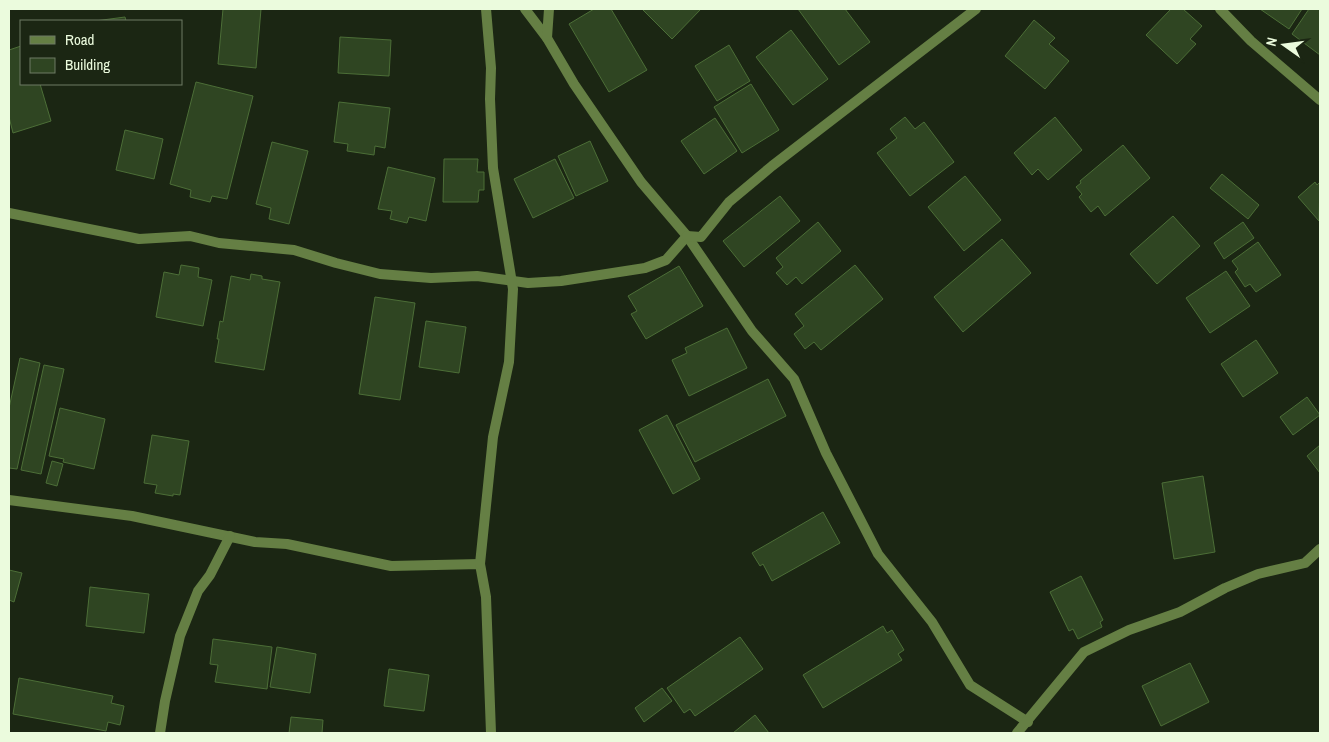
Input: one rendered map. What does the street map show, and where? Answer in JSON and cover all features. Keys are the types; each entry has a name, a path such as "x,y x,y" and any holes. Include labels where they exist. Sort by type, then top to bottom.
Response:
{"street":[{"path":"486,9 491,68 490,99 493,168 512,281 509,362 493,437 480,564 486,597 492,733"},
{"path":"525,9 547,38 574,84 641,182 687,236 752,331 794,379 826,453 878,554 932,622 970,685 1028,722"},
{"path":"547,38 549,9"},
{"path":"687,236 701,237 729,202 772,166 976,9"},
{"path":"1220,9 1251,41 1320,100"},
{"path":"9,214 139,239 190,236 219,243 294,250 380,274 431,278 477,276 528,283 560,281 645,268 666,260 687,236"},
{"path":"9,500 132,516 255,542 287,544 390,566 480,564"},
{"path":"160,733 165,701 180,636 198,591 210,574 230,536"},
{"path":"1017,733 1084,652 1128,630 1180,612 1225,588 1250,578 1305,563 1320,549"}],"building":[{"path":"223,9 261,9 256,68 218,64"},
{"path":"594,9 611,9 647,70 609,92 569,24"},
{"path":"642,9 701,9 672,39"},
{"path":"798,9 845,9 870,42 839,65"},
{"path":"1171,9 1183,9 1202,26 1190,39 1196,44 1177,64 1146,35"},
{"path":"1260,9 1302,9 1289,29"},
{"path":"1309,9 1320,9 1320,55 1292,34"},
{"path":"125,17 126,20 102,20"},
{"path":"1034,20 1055,38 1049,44 1069,61 1045,89 1005,56"},
{"path":"791,30 828,79 793,105 756,57"},
{"path":"340,37 391,40 389,76 338,73"},
{"path":"729,45 750,81 717,101 695,66"},
{"path":"20,46 20,85 40,85 51,121 13,133 9,117 9,50"},
{"path":"196,82 253,96 227,199 212,196 210,202 190,197 191,190 170,184"},
{"path":"751,84 779,130 742,153 714,107"},
{"path":"339,102 390,108 385,148 375,146 374,155 347,151 348,144 334,142"},
{"path":"905,117 915,129 924,122 954,162 910,196 877,153 897,138 890,129"},
{"path":"1055,117 1082,150 1048,180 1038,169 1032,175 1014,153"},
{"path":"715,118 737,151 704,174 681,141"},
{"path":"125,130 163,139 154,179 116,170"},
{"path":"590,141 608,181 576,196 558,156"},
{"path":"272,142 308,151 289,224 269,219 271,208 256,204"},
{"path":"1123,145 1150,178 1105,216 1098,206 1091,212 1079,197 1082,194 1076,187 1081,183 1080,181"},
{"path":"444,159 478,159 477,172 484,172 484,190 479,190 478,202 443,202"},
{"path":"555,159 574,198 533,218 514,179"},
{"path":"388,167 435,178 426,221 409,217 407,223 390,219 392,211 378,209"},
{"path":"1222,174 1259,205 1248,219 1210,188"},
{"path":"965,176 1001,220 964,251 928,207"},
{"path":"1315,182 1317,185 1320,182 1319,221 1298,197"},
{"path":"780,196 800,221 744,267 723,241"},
{"path":"1173,216 1200,246 1157,284 1130,254"},
{"path":"818,222 841,251 802,284 796,277 787,285 776,273 783,267 776,258"},
{"path":"1243,222 1254,238 1224,259 1214,243"},
{"path":"1002,239 1031,273 963,332 934,297"},
{"path":"1258,242 1281,275 1256,292 1250,284 1245,287 1235,272 1238,269 1232,261"},
{"path":"181,265 199,268 198,277 212,280 203,326 156,317 164,272 179,275"},
{"path":"855,265 883,299 821,350 814,342 805,349 794,334 804,326 795,314"},
{"path":"679,266 703,306 646,339 631,314 637,311 628,296"},
{"path":"1226,271 1250,306 1210,333 1186,298"},
{"path":"251,274 262,276 262,279 280,282 264,370 215,362 220,321 223,322 231,276 250,280"},
{"path":"375,297 415,303 400,400 359,394"},
{"path":"426,321 466,327 459,373 419,367"},
{"path":"727,328 747,368 689,396 672,360 687,353 685,348"},
{"path":"1256,340 1278,373 1243,397 1221,364"},
{"path":"20,358 40,363 17,469 9,468 9,408"},
{"path":"44,365 64,369 41,474 21,470"},
{"path":"768,379 786,416 695,462 676,425"},
{"path":"1307,397 1320,415 1293,435 1280,417"},
{"path":"60,408 105,419 94,469 63,462 64,459 49,456"},
{"path":"667,415 700,479 673,494 639,430"},
{"path":"152,435 189,441 180,495 173,494 173,496 155,493 157,485 144,483"},
{"path":"1320,445 1320,473 1307,456"},
{"path":"52,461 63,464 57,486 46,483"},
{"path":"1203,476 1215,552 1174,559 1162,483"},
{"path":"823,512 840,543 772,581 763,564 760,566 752,553"},
{"path":"9,570 22,573 14,602 9,600"},
{"path":"1081,576 1103,620 1100,622 1102,627 1078,639 1073,629 1069,631 1050,592"},
{"path":"90,587 149,594 144,633 86,626"},
{"path":"883,626 887,633 892,630 904,650 898,654 902,660 823,708 803,675"},
{"path":"740,637 763,669 695,716 690,709 684,713 667,688"},
{"path":"213,639 272,647 267,689 215,682 218,665 210,664"},
{"path":"277,647 316,654 310,693 270,687"},
{"path":"1190,663 1209,702 1161,726 1142,686"},
{"path":"389,669 429,675 424,711 384,706"},
{"path":"19,678 113,696 111,703 124,706 120,725 108,722 106,731 13,714"},
{"path":"662,688 672,701 644,722 635,708"},
{"path":"755,715 769,733 733,733"},
{"path":"291,717 323,720 322,733 289,733"}]}
